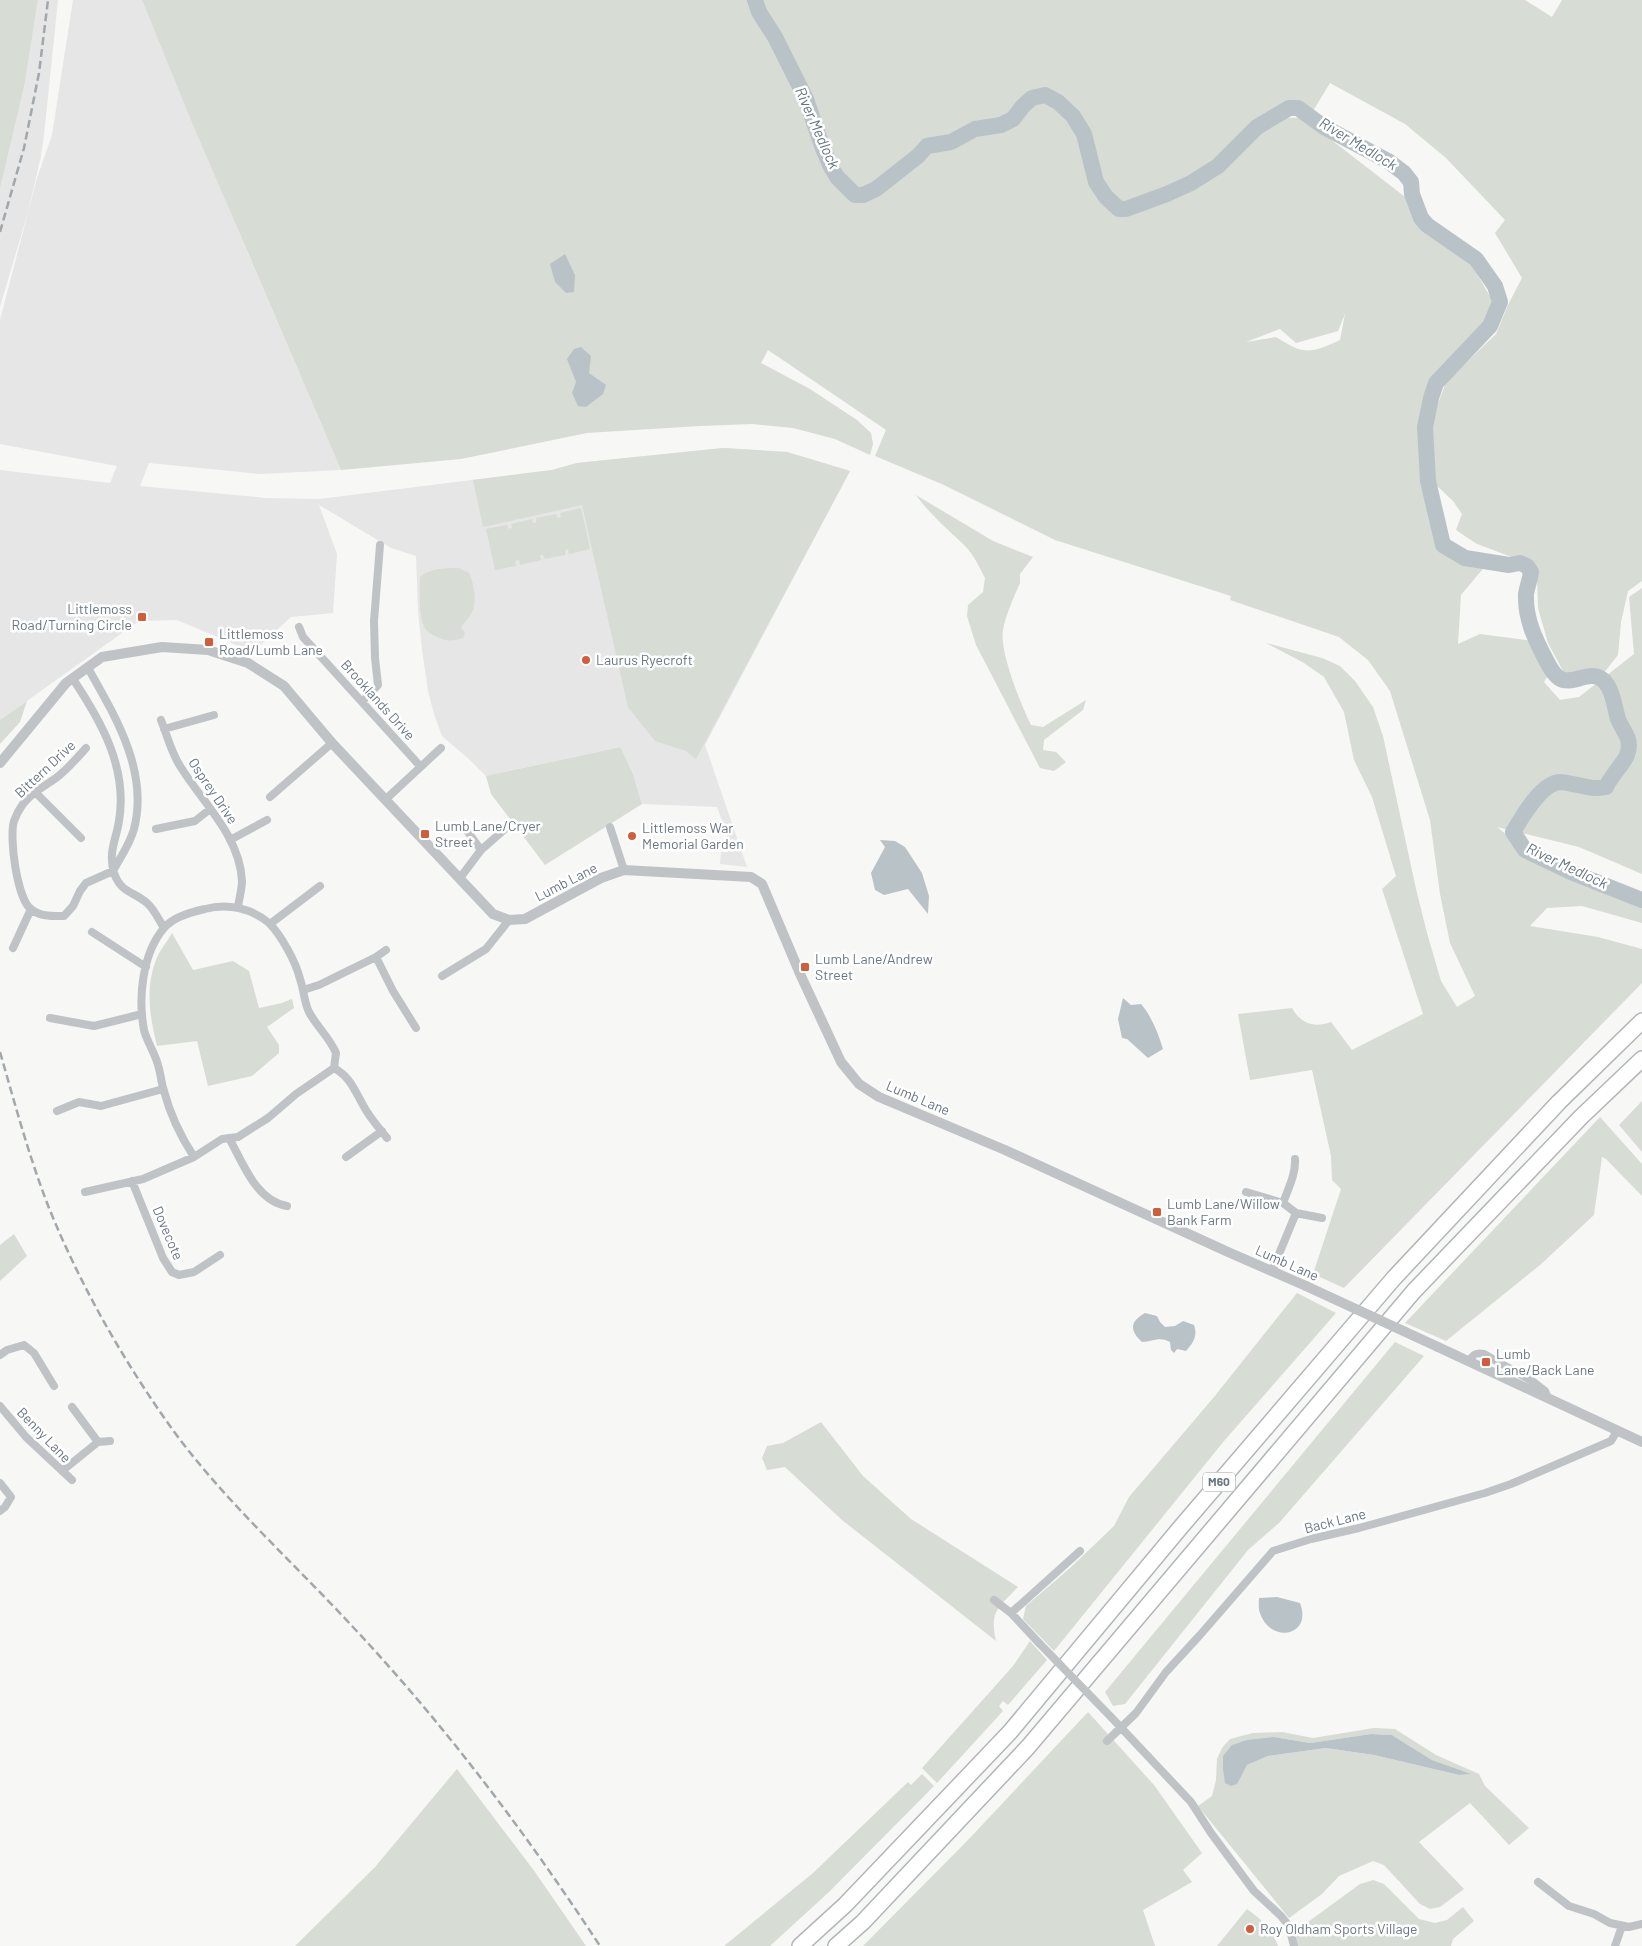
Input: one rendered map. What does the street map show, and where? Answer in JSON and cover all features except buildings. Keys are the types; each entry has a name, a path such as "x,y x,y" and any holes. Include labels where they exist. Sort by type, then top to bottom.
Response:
{"highway":[{"name":"M60","path":"800,1946 845,1905 1010,1732 1180,1528 1394,1278 1559,1102 1642,1021"},
{"name":"M60","path":"836,1946 863,1922 1028,1747 1414,1291 1581,1118 1642,1059"}],"street":[{"path":"362,702 378,685 374,621 380,546"},
{"name":"Brooklands Drive","path":"300,627 303,637 420,766"},
{"path":"0,763 66,683 102,657 162,647 208,650 248,663 284,686 332,743 493,914 509,920 486,950 442,976"},
{"path":"13,948 30,909 49,917 64,916 73,906 80,891 86,884 113,871 134,831 138,805 136,779 131,755 121,729 88,668"},
{"path":"73,679 91,706 103,729 113,751 117,766 120,788 120,814 111,850 113,871 123,889 147,903 164,928"},
{"path":"164,728 214,715"},
{"name":"Osprey Drive","path":"161,720 169,744 179,764 223,825 230,840 241,875 242,884 238,908"},
{"path":"270,797 332,743"},
{"name":"Bittern Drive","path":"30,909 23,898 13,851 14,821 24,803 35,792 70,766 86,748"},
{"path":"385,800 441,748"},
{"path":"35,792 82,838"},
{"path":"156,829 195,821 210,809"},
{"path":"230,840 267,820"},
{"path":"610,827 624,870"},
{"path":"465,828 481,850"},
{"path":"460,878 481,850 506,829"},
{"name":"Lumb Lane","path":"509,920 525,919 601,878 624,870 750,877 755,879 762,884 801,976 841,1062 859,1084 879,1097 1005,1150 1306,1286 1642,1442"},
{"path":"270,924 320,886"},
{"path":"85,1192 142,1179 194,1156 222,1140 238,1137 268,1118 296,1094 334,1068 336,1053 309,1012 305,1003 300,976 280,936 270,924 257,914 238,908 220,906 198,910 177,918 164,928 150,952 146,967 142,996 145,1032 158,1064 163,1089 178,1128 194,1156"},
{"path":"92,932 146,967"},
{"path":"303,990 319,985 376,957 386,950"},
{"path":"376,957 393,991 416,1028"},
{"path":"50,1018 94,1026 142,1014"},
{"path":"334,1068 346,1076 353,1084 364,1106 387,1138"},
{"path":"57,1111 79,1102 101,1106 163,1089"},
{"path":"346,1157 382,1131"},
{"path":"229,1138 263,1195 277,1204 287,1206"},
{"path":"1283,1203 1292,1178 1295,1159"},
{"name":"Dovecote","path":"132,1181 163,1258 172,1272 180,1275 194,1272 220,1255"},
{"path":"1246,1192 1283,1203 1296,1213 1322,1218"},
{"path":"1272,1271 1296,1213"},
{"path":"0,1356 7,1350 24,1345 34,1353 54,1386"},
{"name":"Benny Lane","path":"0,1406 26,1437 72,1480"},
{"path":"72,1407 98,1442"},
{"name":"Back Lane","path":"1107,1741 1136,1713 1166,1672 1200,1636 1273,1551 1511,1484 1611,1441 1617,1431"},
{"path":"62,1471 98,1442 110,1441"},
{"path":"0,1483 11,1497 0,1511"},
{"path":"1011,1613 1080,1551"},
{"path":"994,1600 1011,1613 1122,1728 1190,1802 1254,1891 1289,1926 1294,1946"},
{"path":"1538,1882 1569,1906 1622,1926 1629,1927 1642,1924"},
{"path":"1615,1946 1622,1926"}],"shaded area":[{"path":"0,0 38,0 25,82 0,188"},
{"path":"38,0 58,0 44,135 28,212 0,307 0,179 25,82"},
{"path":"73,0 142,0 341,470 260,474 149,463 140,486 266,498 319,499 552,470 577,463 723,448 787,452 850,471 705,745 747,867 720,864 721,852 727,852 727,834 717,807 642,804 633,774 619,747 486,776 442,736 434,714 428,691 422,650 416,556 391,548 319,505 337,554 333,613 291,617 253,652 177,620 139,621 0,720 0,470 110,483 117,466 0,444 0,320 37,178 52,135"},
{"path":"142,0 1525,0 1552,17 1562,0 1642,0 1642,581 1628,591 1621,622 1618,655 1603,674 1591,669 1564,673 1548,643 1538,608 1537,578 1528,563 1477,544 1456,530 1462,514 1453,501 1435,484 1430,425 1446,382 1496,334 1522,278 1495,233 1505,220 1446,158 1405,124 1330,83 1313,111 1291,100 1259,117 1303,118 1409,200 1424,230 1459,253 1472,266 1494,303 1487,321 1428,385 1420,428 1424,482 1441,546 1463,562 1486,565 1461,595 1458,644 1480,634 1533,641 1550,672 1544,682 1560,700 1579,697 1634,654 1629,597 1642,588 1642,874 1579,847 1497,827 1513,840 1522,854 1592,888 1642,908 1642,923 1582,906 1547,908 1530,926 1598,937 1642,949 1642,983 1344,1288 1313,1274 1341,1189 1332,1180 1331,1156 1312,1070 1250,1080 1238,1014 1292,1008 1300,1018 1308,1023 1319,1025 1331,1022 1352,1050 1423,1014 1382,889 1396,876 1372,797 1354,760 1344,712 1324,677 1304,663 1266,643 1322,658 1340,666 1355,681 1373,707 1383,736 1416,889 1441,981 1457,1007 1475,996 1450,943 1440,894 1430,820 1390,691 1368,660 1339,637 1230,600 1231,596 1055,540 944,485 875,456 886,430 768,350 761,363 810,389 857,420 871,433 873,444 870,455 835,439 793,428 752,424 587,433 461,459 341,470 191,120","holes":["1345,314 1340,340 1314,350 1301,350 1276,337 1246,342 1280,329 1296,343 1338,331"]},
{"path":"565,254 575,275 574,292 566,293 555,282 550,264"},
{"path":"581,347 591,356 589,373 606,385 603,394 586,407 578,406 572,393 576,382 567,359 574,349"},
{"path":"723,448 787,452 850,471 696,759 686,751 655,741 628,707 582,505 483,527 473,480 552,470 577,463"},
{"path":"916,495 993,541 1033,557 1020,574 1020,583 1003,630 1004,651 1017,692 1031,725 1043,727 1086,700 1083,710 1044,740 1043,750 1056,752 1066,762 1054,771 1040,768 976,645 967,616 968,605 983,592 985,578 967,548 934,516"},
{"path":"581,508 590,549 569,554 568,549 565,550 565,555 545,559 543,555 540,555 541,560 520,565 519,560 515,561 516,566 495,570 486,529 507,525 508,529 512,528 511,524 532,519 533,523 536,523 536,518 556,514 558,518 561,517 560,513"},
{"path":"459,568 469,573 474,588 473,610 461,628 465,633 463,638 453,640 441,639 430,633 423,623 420,603 420,577 433,570"},
{"path":"27,701 20,722 0,744 0,720"},
{"path":"620,747 633,774 642,804 545,865 491,794 486,776"},
{"path":"880,840 895,841 905,847 922,873 929,896 928,914 908,889 884,895 875,890 871,873 885,847"},
{"path":"172,933 193,970 233,961 249,971 259,1008 292,999 294,1008 267,1027 279,1045 279,1053 252,1076 208,1086 197,1041 157,1046 152,1025 151,981 157,957"},
{"path":"1123,998 1131,1005 1141,1004 1157,1031 1163,1049 1148,1058 1127,1039 1122,1038 1118,1019"},
{"path":"1642,1101 1642,1152 1619,1125"},
{"path":"1600,1117 1642,1164 1642,1196 1602,1157 1594,1215 1540,1265 1446,1341 1405,1323"},
{"path":"14,1234 27,1256 0,1281 0,1245"},
{"path":"1297,1293 1336,1313 1224,1441 1054,1651 1023,1619 1026,1606 1114,1526 1129,1497 1214,1397"},
{"path":"1145,1313 1157,1316 1165,1327 1175,1326 1183,1321 1194,1325 1195,1336 1191,1345 1186,1351 1177,1349 1174,1353 1171,1350 1170,1342 1166,1340 1159,1339 1142,1342 1135,1334 1133,1327 1136,1320"},
{"path":"1395,1342 1424,1356 1279,1523 1248,1550 1125,1704 1113,1706 1105,1692"},
{"path":"821,1422 863,1476 911,1519 1018,1587 997,1610 994,1623 996,1641 842,1520 785,1467 767,1470 762,1458 767,1446 783,1443"},
{"path":"1277,1597 1300,1603 1301,1623 1296,1629 1289,1632 1280,1632 1272,1629 1265,1623 1259,1611 1259,1598"},
{"path":"1030,1641 1047,1660 1008,1705 1003,1701 999,1706 1003,1711 937,1783 922,1768 1013,1666"},
{"path":"1088,1712 1154,1785 1202,1853 1183,1870 1192,1882 1143,1910 1155,1946 863,1946 968,1840"},
{"path":"1374,1728 1395,1729 1436,1755 1479,1774 1485,1786 1529,1828 1509,1845 1470,1803 1419,1842 1464,1889 1440,1907 1430,1909 1420,1904 1384,1865 1373,1861 1339,1876 1322,1894 1289,1918 1198,1806 1212,1796 1216,1780 1217,1759 1222,1748 1230,1739 1253,1733 1282,1732 1313,1738","holes":["1371,1734 1392,1735 1432,1760 1470,1774 1459,1775 1374,1755 1326,1748 1268,1756 1247,1765 1274,1737 1310,1743"]},
{"path":"1371,1734 1392,1735 1432,1760 1471,1774 1459,1775 1374,1755 1326,1748 1268,1756 1247,1765 1237,1784 1231,1786 1225,1783 1223,1756 1232,1745 1247,1740 1274,1737 1310,1743"},
{"path":"457,1769 535,1872 586,1946 295,1946 375,1867"},
{"path":"922,1774 934,1786 829,1892 770,1946 724,1946 813,1873 908,1782 911,1785"},
{"path":"1373,1880 1384,1884 1419,1919 1435,1923 1447,1920 1463,1907 1474,1921 1453,1939 1451,1946 1297,1946 1294,1936 1297,1930 1360,1884"},
{"name":"Roy Oldham Sports Village","path":"1247,1909 1273,1934 1278,1946 1217,1946"}],"waterway":[{"name":"River Medlock","path":"755,0 759,12 775,37 806,99 831,167 837,177 855,195 863,195 876,189 918,156 927,146 951,142 975,129 1001,125 1013,119 1032,98 1045,95 1058,102 1073,116 1084,134 1096,182 1106,197 1119,209 1126,209 1191,183 1218,166 1257,127 1289,108 1298,108 1324,127 1388,161 1404,173 1411,182 1412,194 1421,218 1427,225 1476,259 1495,286 1500,302 1490,326 1436,383 1431,398 1425,427 1428,481 1443,545 1465,558 1509,565 1520,563 1527,566 1531,572 1526,594 1527,612 1535,636 1550,667 1563,680 1567,681 1593,676 1604,681 1611,693 1618,719 1629,744 1627,755 1606,787 1592,788 1562,782 1553,784 1539,794 1513,832 1525,850 1571,872 1642,900"}],"railway":[{"path":"0,232 24,148 39,73 48,0"},
{"path":"0,1052 35,1169 61,1236 101,1316 148,1394 185,1447 207,1474 352,1626 419,1701 483,1780 543,1862 600,1946"}],"place":[{"name":"Littlemoss Road/Turning Circle","path":"142,617"},
{"name":"Littlemoss Road/Lumb Lane","path":"209,642"},
{"name":"Laurus Ryecroft","path":"586,660"},
{"name":"Lumb Lane/Cryer Street","path":"425,834"},
{"name":"Littlemoss War Memorial Garden","path":"632,836"},
{"name":"Lumb Lane/Andrew Street","path":"805,967"},
{"name":"Lumb Lane/Willow Bank Farm","path":"1157,1212"},
{"name":"Lumb Lane/Back Lane","path":"1486,1362"},
{"name":"Roy Oldham Sports Village","path":"1250,1929"}]}
